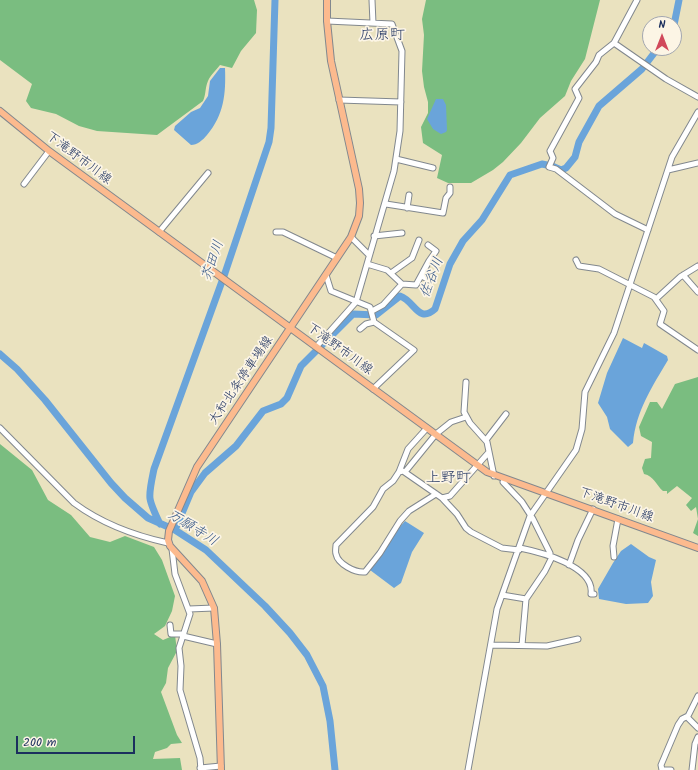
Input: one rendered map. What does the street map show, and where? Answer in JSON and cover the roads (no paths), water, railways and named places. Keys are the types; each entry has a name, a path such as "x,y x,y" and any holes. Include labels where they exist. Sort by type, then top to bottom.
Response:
{"main road":[{"name":"大和北条停車場線","path":"168,543 169,531 197,467 351,237 359,216 360,203 331,61 327,21 327,0"},
{"name":"下滝野市川線","path":"0,111 49,152 494,476 547,492 698,548"},
{"path":"168,543 202,582 214,608 217,644 221,768"}],"street":[{"path":"372,0 373,23"},
{"path":"637,0 614,43 599,55 575,89 579,98 550,151 553,158 549,167 556,170 615,214 648,230"},
{"path":"318,348 356,302 374,236 386,204 396,159 401,102 402,51 392,24 327,21"},
{"path":"614,43 666,79 698,97"},
{"path":"339,100 401,102"},
{"path":"468,770 491,645 493,626 502,595 530,516 576,450 582,429 585,392 611,340 672,157 698,112"},
{"path":"24,184 49,152"},
{"path":"396,159 433,168"},
{"path":"668,170 698,163"},
{"path":"159,232 208,173"},
{"path":"386,204 443,212 446,198 450,193 450,187"},
{"path":"407,208 409,195"},
{"path":"276,232 283,232 337,258"},
{"path":"374,236 402,233"},
{"path":"351,237 369,255"},
{"path":"391,273 412,258 420,240"},
{"path":"367,264 391,273 402,284 416,285 436,251 428,245"},
{"path":"576,260 579,266 599,269 656,299 664,311 660,324 698,350"},
{"path":"656,299 683,275 698,266"},
{"path":"326,275 331,291 370,307 374,322 414,350 373,389"},
{"path":"683,275 698,292"},
{"path":"422,276 429,280"},
{"path":"372,311 383,305 402,284"},
{"path":"360,329 366,324 374,322"},
{"path":"466,382 464,412 466,417 486,440 494,476"},
{"path":"486,440 506,414"},
{"path":"436,494 409,511 400,521 380,553 365,572 360,572 349,568 339,561 336,554 336,545 373,508 383,489 402,472 436,434 451,422 466,417"},
{"path":"0,428 74,503 86,512 102,521 168,543"},
{"path":"402,472 408,450 427,428"},
{"path":"442,498 450,496 489,452"},
{"path":"402,472 442,498 457,514 466,528 471,532 496,545 551,557 569,564 587,579 592,588 591,594 594,594"},
{"path":"504,480 503,482 522,502 551,557 546,572 526,599 522,645"},
{"path":"569,564 578,540 593,509"},
{"path":"614,557 613,546 618,519"},
{"path":"172,549 175,574 189,609 190,620 179,648 181,666 180,690 200,758 200,769 221,768"},
{"path":"502,595 526,599"},
{"path":"189,609 214,608"},
{"path":"170,625 171,634 183,635 217,644"},
{"path":"491,645 547,646 578,639"},
{"path":"671,770 662,770 661,765 678,725 682,718 687,717 698,696"},
{"path":"687,717 698,728"},
{"path":"692,770 695,744 698,737"}],"water":[{"path":"220,68 225,68 225,78 223,104 217,120 202,140 191,145 174,130 175,126 191,112 200,108 208,96 210,81"},
{"path":"436,99 443,99 446,105 447,130 441,134 433,129 427,119"},
{"path":"623,338 642,348 644,343 667,356 668,360 641,410 637,420 633,443 628,447 610,429 607,417 598,403 607,373"},
{"path":"405,521 424,533 412,552 401,583 394,588 370,570 370,568 382,555 389,539"},
{"path":"631,544 649,557 656,560 651,582 653,596 648,603 626,604 599,599 598,589 613,563 621,551"}],"waterway":[{"name":"芥田川","path":"160,524 150,497 154,469 225,273 269,142 271,128 275,0"},
{"name":"佐谷川","path":"676,16 679,0"},
{"name":"佐谷川","path":"175,530 191,492 205,473 236,446 263,411 281,404 287,398 301,366 353,314 376,315 400,296 409,302 420,313 429,313 435,309 450,264 463,241 482,220 510,175 542,164 561,170 566,168 575,157 579,142 599,106 642,69 652,56"},
{"name":"万願寺川","path":"0,354 17,369 45,400 111,483 125,498 148,518 175,530 206,550 265,606 290,633 307,655 323,686 330,721 335,770"}],"district":[{"name":"広原町","path":"382,36"},
{"name":"上野町","path":"448,479"}]}
